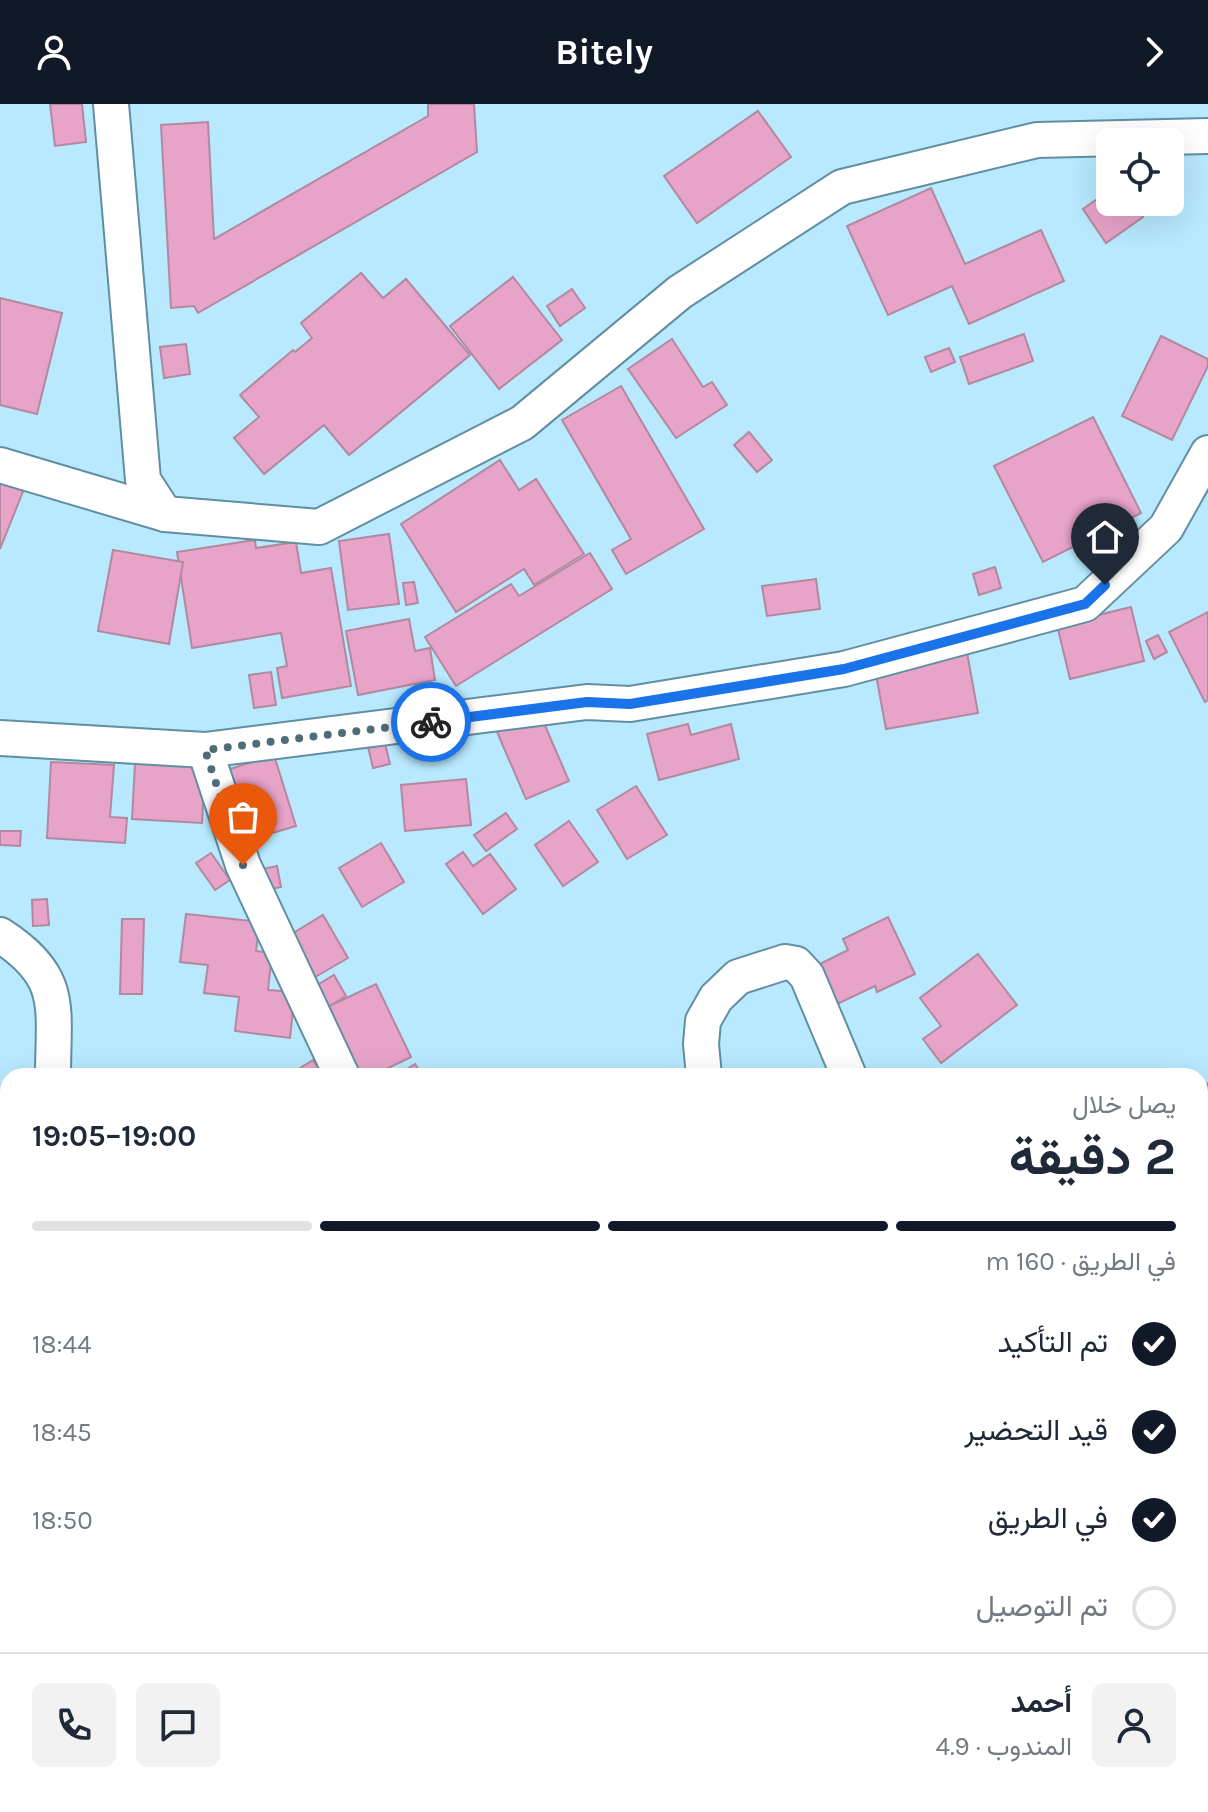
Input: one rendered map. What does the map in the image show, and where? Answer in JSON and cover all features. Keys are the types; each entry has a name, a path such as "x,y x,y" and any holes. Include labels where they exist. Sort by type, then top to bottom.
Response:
{"street":[{"path":"111,104 143,480 165,514"},
{"path":"0,465 165,514 319,527 522,423 680,292 842,187 1037,140 1208,136"},
{"path":"0,738 205,750 587,702 630,704 844,669 1085,604 1166,528 1208,453"},
{"path":"205,750 243,865 338,1068"},
{"path":"0,935 38,965 50,986 53,1068"},
{"path":"704,1068 703,1021 716,998 738,977 785,962 796,964 807,976 846,1068"}],"building":[{"path":"50,104 82,104 86,142 55,146"},
{"path":"428,104 474,104 477,152 198,313 194,306 171,308 161,125 208,122 214,239 428,116"},
{"path":"758,111 791,157 697,223 664,176"},
{"path":"931,188 965,264 1041,230 1064,281 969,324 952,286 888,315 847,226"},
{"path":"1096,200 1096,216 1143,217 1106,243 1083,209"},
{"path":"361,273 383,298 406,279 470,355 349,455 324,425 264,474 234,438 259,417 240,395 312,338 301,323"},
{"path":"513,277 562,340 499,389 450,326"},
{"path":"572,289 585,308 560,326 547,306"},
{"path":"0,298 62,313 37,414 0,405"},
{"path":"1024,334 1033,361 969,384 960,357"},
{"path":"1161,336 1208,359 1208,366 1172,440 1122,416"},
{"path":"672,339 703,387 712,382 727,405 676,438 628,369"},
{"path":"186,344 190,374 164,378 160,347"},
{"path":"949,348 955,362 931,372 925,357"},
{"path":"621,386 704,529 626,574 612,550 631,539 562,420"},
{"path":"1093,417 1141,513 1043,562 994,466"},
{"path":"749,432 772,460 757,472 734,445"},
{"path":"500,460 519,490 536,479 584,554 534,585 524,569 456,612 401,524"},
{"path":"0,473 26,484 0,549"},
{"path":"389,534 399,604 348,610 339,541"},
{"path":"255,540 256,548 296,542 301,573 331,568 351,686 282,698 277,668 287,666 281,633 192,648 177,552"},
{"path":"113,550 183,562 169,644 98,631"},
{"path":"590,553 612,589 456,686 425,637 511,584 519,596"},
{"path":"995,567 1001,588 979,595 973,574"},
{"path":"816,579 820,609 767,616 762,586"},
{"path":"414,582 418,603 406,605 403,583"},
{"path":"1131,607 1144,661 1070,679 1057,625"},
{"path":"1208,612 1208,700 1205,702 1169,632"},
{"path":"409,619 415,651 430,648 435,680 358,695 346,631"},
{"path":"1158,635 1167,652 1154,659 1146,641"},
{"path":"966,647 978,713 886,729 874,664"},
{"path":"271,672 276,705 254,708 249,675"},
{"path":"540,714 569,781 526,799 497,732"},
{"path":"688,724 691,735 731,724 739,759 659,780 647,734"},
{"path":"385,743 390,764 373,768 368,747"},
{"path":"274,755 296,826 252,839 230,769"},
{"path":"51,762 114,765 110,817 127,818 125,843 47,838"},
{"path":"135,763 205,767 202,823 132,819"},
{"path":"466,779 471,825 405,831 401,785"},
{"path":"636,786 667,835 627,859 597,810"},
{"path":"506,813 517,829 486,851 474,835"},
{"path":"569,821 598,862 563,886 535,845"},
{"path":"0,831 21,831 20,846 0,845"},
{"path":"381,843 404,882 362,907 339,868"},
{"path":"463,852 473,866 490,854 516,889 483,914 446,864"},
{"path":"211,853 230,880 215,890 196,863"},
{"path":"277,866 281,887 262,891 258,870"},
{"path":"47,899 49,925 33,926 32,900"},
{"path":"186,914 260,922 256,951 272,953 268,990 295,992 290,1038 235,1031 239,997 204,993 208,965 180,962"},
{"path":"323,915 348,958 310,980 285,938"},
{"path":"888,917 915,974 877,992 875,986 833,1006 814,967 848,950 843,939"},
{"path":"122,919 144,919 142,994 120,994"},
{"path":"978,954 1017,1005 941,1063 923,1039 941,1026 920,998"},
{"path":"334,975 346,996 322,1011 309,990"},
{"path":"376,984 411,1057 388,1068 348,1068 321,1010"},
{"path":"313,1060 318,1068 300,1068"}],"way so far":[{"path":"243,865 205,750 431,722"}],"route":[{"path":"431,722 587,702 630,704 844,669 1085,604 1105,585"}]}
